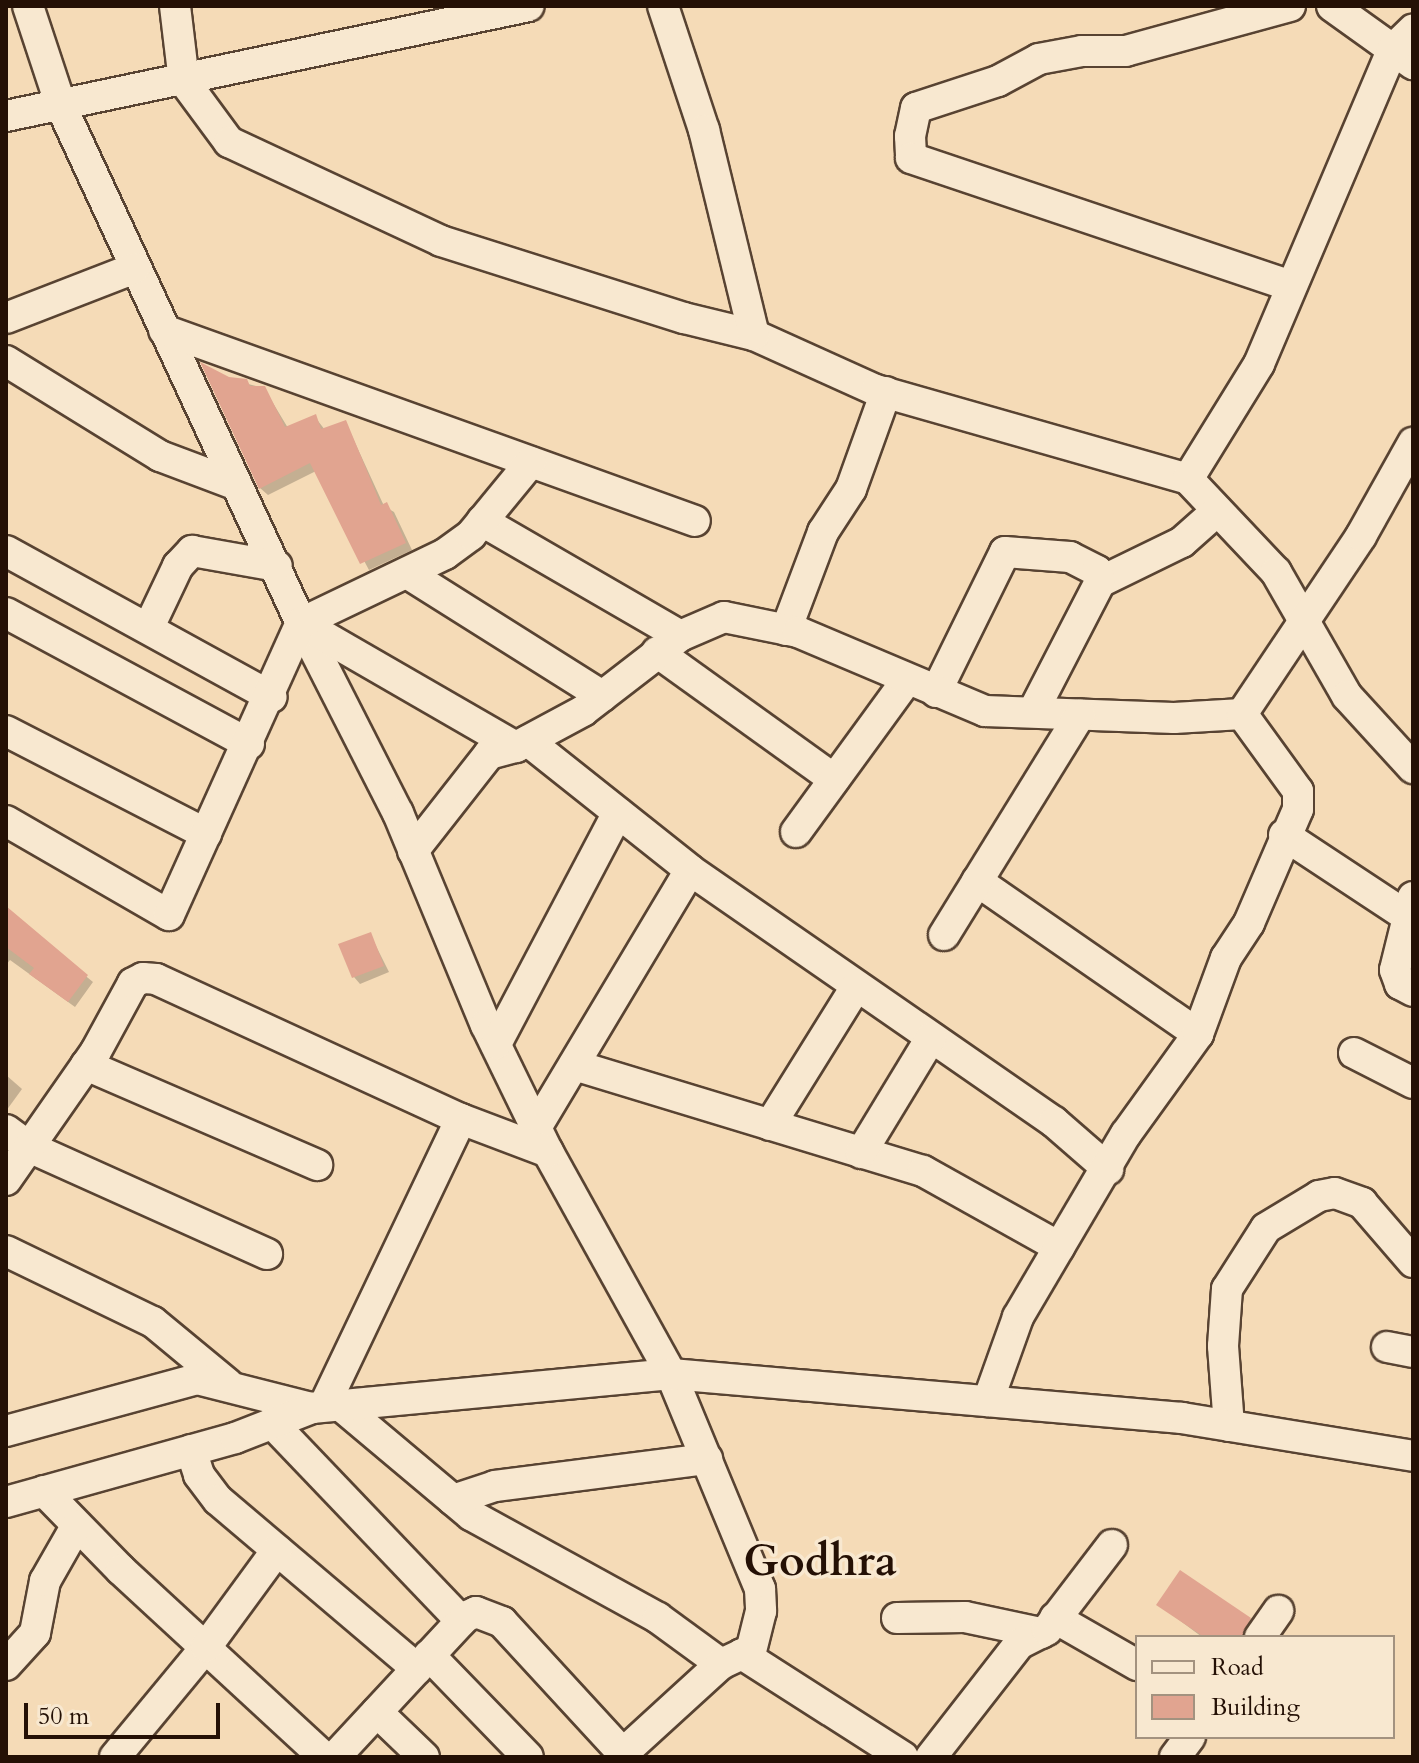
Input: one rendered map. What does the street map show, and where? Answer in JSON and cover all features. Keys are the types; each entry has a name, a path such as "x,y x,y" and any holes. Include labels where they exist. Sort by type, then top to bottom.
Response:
{"street":[{"path":"28,6 61,106 301,623 413,851 496,1044 543,1139 671,1374 760,1589 761,1611 750,1655"},
{"path":"175,6 184,81 229,142 441,241 684,318 754,335 886,392 1188,479 1276,572 1347,696 1413,768"},
{"path":"6,116 529,6"},
{"path":"663,6 704,130 754,335"},
{"path":"1290,6 1126,51 1082,51 1039,59 998,81 916,108 910,136 911,158 1291,286"},
{"path":"1188,479 1259,364 1291,286 1406,48 1332,6"},
{"path":"6,318 135,268"},
{"path":"164,330 695,521"},
{"path":"6,361 160,456 237,485"},
{"path":"786,630 823,532 851,489 886,392"},
{"path":"1242,714 1304,623 1413,443"},
{"path":"6,821 169,915 272,697 301,623 445,554 482,521 531,462"},
{"path":"1033,712 1100,582 1182,542 1217,511"},
{"path":"482,521 668,644 834,779"},
{"path":"6,551 272,697"},
{"path":"149,627 178,566 192,551 277,566"},
{"path":"936,692 1005,552 1070,557 1097,571 1100,582"},
{"path":"407,573 602,696"},
{"path":"6,613 249,744"},
{"path":"413,851 489,754 522,744 602,696 668,644 724,617 786,630 985,711 1080,715 1242,714"},
{"path":"301,623 522,744 690,870 1054,1122 1108,1169"},
{"path":"796,832 906,681"},
{"path":"988,1401 1018,1317 1126,1134 1198,1034 1226,958 1249,923 1284,835 1298,809 1298,791 1242,714"},
{"path":"944,935 1080,715"},
{"path":"6,731 206,834"},
{"path":"496,1044 618,813"},
{"path":"1284,835 1410,907 1395,970 1400,984 1413,991"},
{"path":"543,1139 574,1065 690,870"},
{"path":"977,881 1198,1034"},
{"path":"6,1180 18,1139 86,1065 133,983 156,979 461,1119 543,1139"},
{"path":"770,1125 856,987"},
{"path":"861,1153 931,1038"},
{"path":"1354,1053 1413,1083"},
{"path":"86,1065 317,1165"},
{"path":"574,1065 950,1182 1059,1247"},
{"path":"325,1406 461,1119"},
{"path":"18,1139 267,1254"},
{"path":"1229,1426 1223,1346 1227,1289 1266,1228 1319,1196 1335,1193 1362,1203 1413,1262"},
{"path":"6,1251 153,1322 232,1388"},
{"path":"6,1502 191,1450 325,1406 671,1374 988,1401 1229,1426 1413,1456"},
{"path":"6,1431 197,1379 325,1406 495,1530 658,1618 721,1664"},
{"path":"272,1423 461,1621"},
{"path":"191,1450 205,1487 277,1550 423,1662 528,1757"},
{"path":"453,1500 495,1486 707,1459"},
{"path":"44,1491 324,1757"},
{"path":"6,1665 35,1633 45,1581 77,1525"},
{"path":"931,1757 1019,1644 1048,1626 1112,1545"},
{"path":"115,1757 206,1647 277,1550"},
{"path":"1261,1635 1278,1611"},
{"path":"335,1757 461,1621 476,1612 502,1622 623,1756 721,1664 734,1656 750,1655 903,1757"},
{"path":"897,1618 965,1617 1048,1626 1135,1664"},
{"path":"377,1712 424,1757"}],"building":[{"path":"200,362 229,377 247,379 250,386 265,386 285,427 316,414 321,429 346,420 381,505 387,502 406,543 360,564 310,463 259,489"},
{"path":"6,906 88,975 68,1002 29,974 34,968 6,947"},
{"path":"371,932 384,966 352,978 338,944"},
{"path":"1180,1570 1251,1618 1243,1635 1201,1635 1156,1605"}],"district":[{"name":"Godhra","path":"820,1561"}]}
